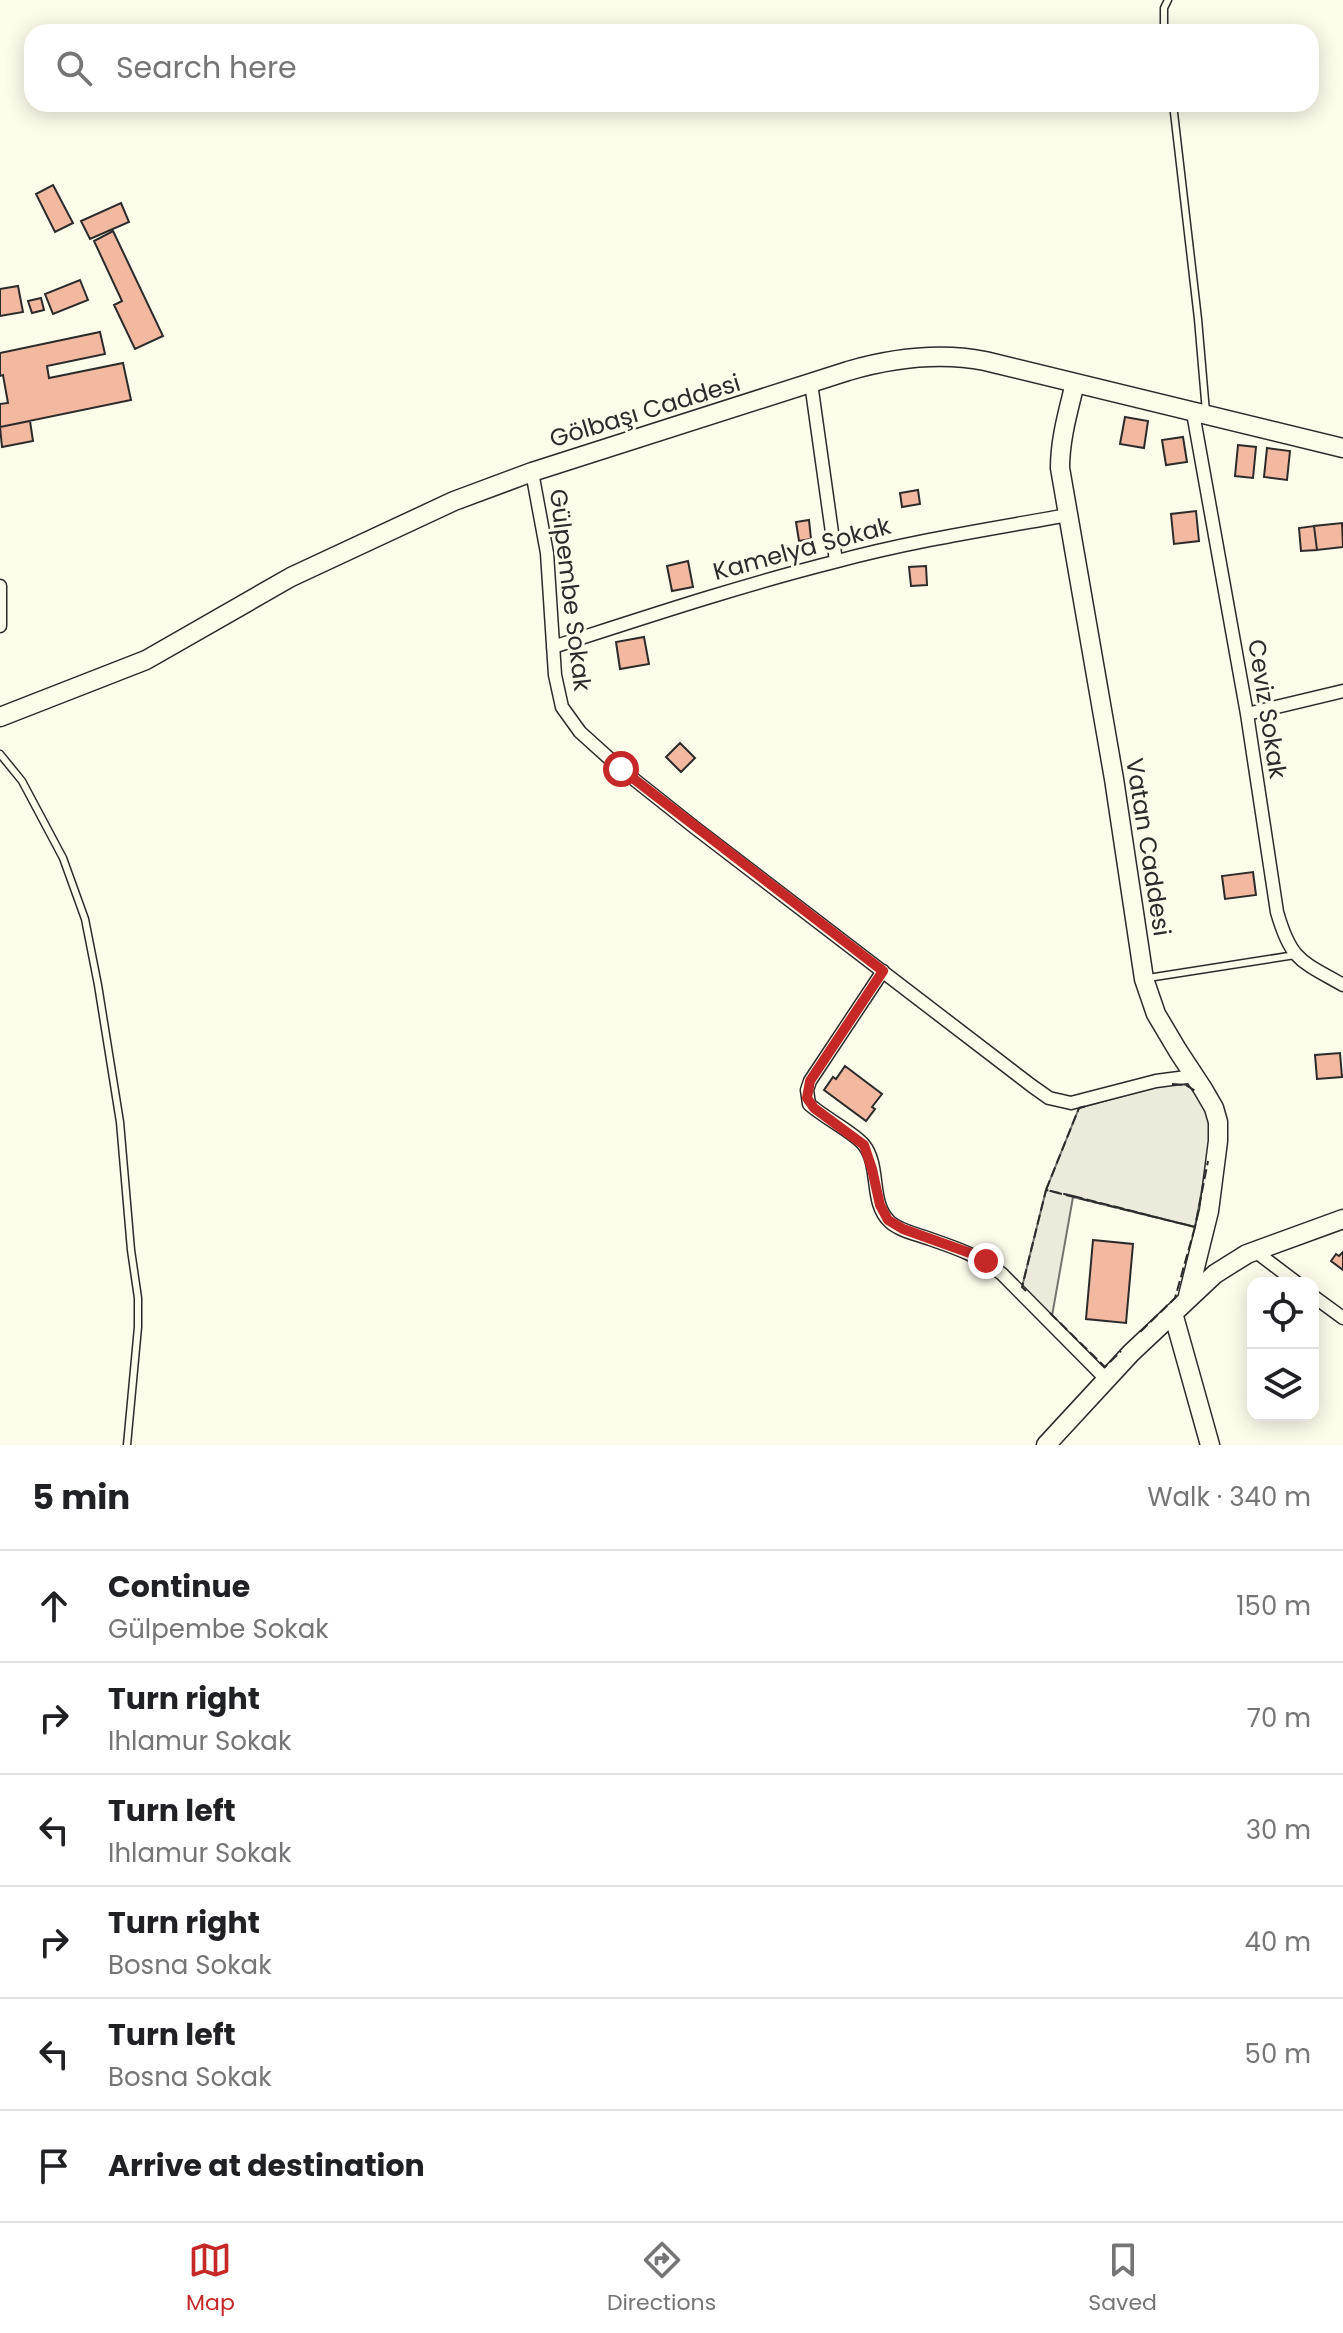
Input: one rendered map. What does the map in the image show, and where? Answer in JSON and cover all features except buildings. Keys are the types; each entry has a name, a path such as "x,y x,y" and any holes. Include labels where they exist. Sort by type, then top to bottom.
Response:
{"street":[{"name":"Gölbaşı Caddesi","path":"0,717 146,660 291,577 454,501 532,472 891,360 948,357 985,361 1343,448"},
{"path":"811,383 836,561"},
{"name":"Vatan Caddesi","path":"1075,383 1060,450 1060,468 1114,779 1144,979 1156,1014 1214,1108 1218,1122 1204,1240 1180,1307"},
{"name":"Ceviz Sokak","path":"1200,414 1277,912 1295,955"},
{"name":"Gülpembe Sokak","path":"532,472 547,553 555,675 562,707 580,732 677,814 1049,1098 1061,1102 1080,1102 1156,1081 1194,1076"},
{"name":"Kamelya Sokak","path":"553,647 709,597 836,561 1068,515"},
{"path":"0,586 0,626"},
{"path":"1247,714 1343,691"},
{"path":"1295,955 1343,985"},
{"path":"883,971 816,1072 807,1090 807,1098 814,1108 864,1145 880,1205 888,1220 903,1229 986,1261 1107,1380"},
{"path":"1047,1445 1131,1353 1215,1274 1255,1251 1343,1219"},
{"path":"1255,1251 1289,1277"},
{"path":"1319,1300 1343,1318"},
{"path":"1180,1307 1210,1445"}],"lane":[{"path":"1164,24 1164,8 1168,0"},
{"path":"1174,112 1198,319 1200,414"},
{"path":"0,754 22,781 63,858 85,919 98,985 120,1122 138,1298 127,1445"},
{"path":"1144,979 1295,955"}],"shaded area":[{"path":"1169,1083 1186,1085 1197,1091 1213,1130 1195,1227 1073,1197 1052,1316 1022,1287 1046,1190 1079,1108"}],"fence":[{"path":"1172,1084 1186,1085 1197,1092"},
{"path":"1073,1196 1046,1190 1079,1108 1087,1106"},
{"path":"1026,1291 1022,1287 1046,1190 1195,1227 1208,1161"},
{"path":"1073,1196 1195,1227 1175,1298 1138,1334"},
{"path":"1050,1313 1105,1367 1121,1351"}],"route":[{"path":"621,769 883,971 810,1081 807,1090 809,1104 864,1145 880,1205 888,1220 903,1229 986,1261"}]}
